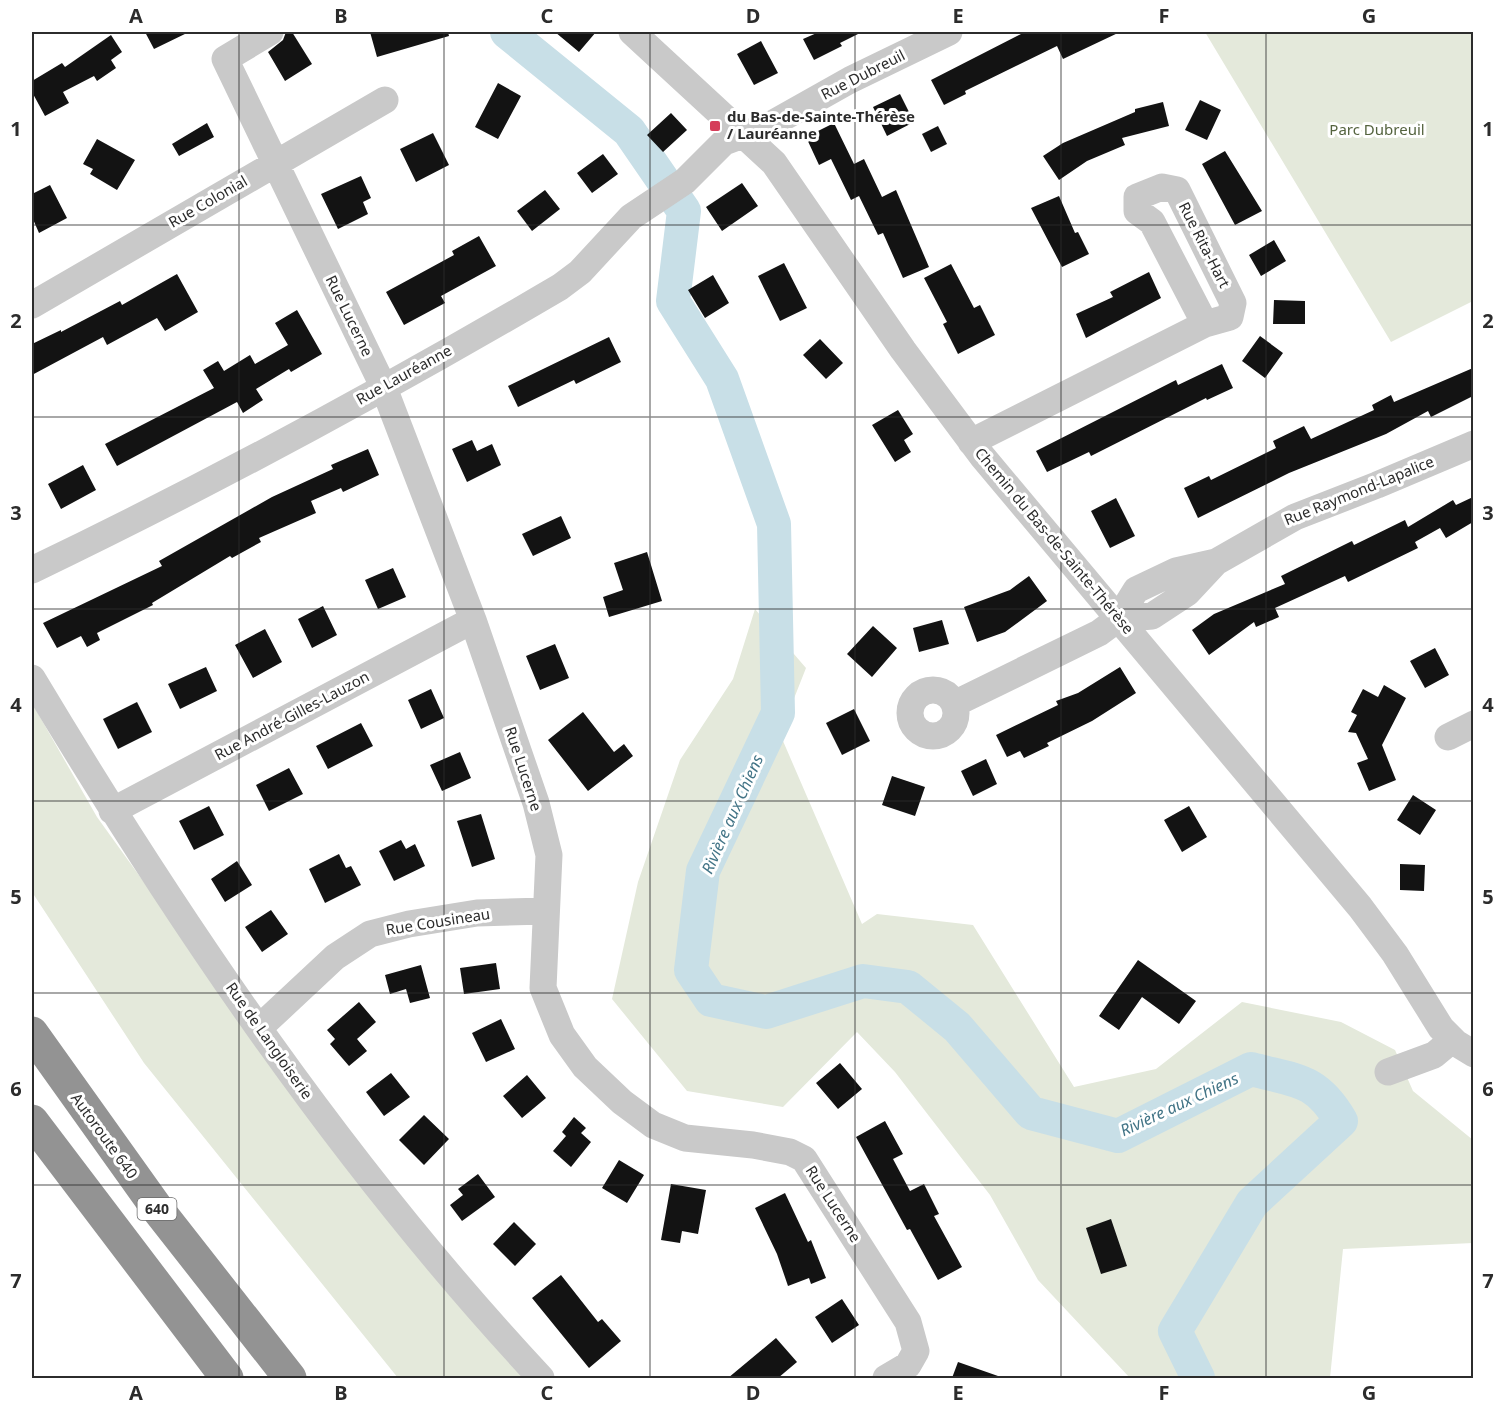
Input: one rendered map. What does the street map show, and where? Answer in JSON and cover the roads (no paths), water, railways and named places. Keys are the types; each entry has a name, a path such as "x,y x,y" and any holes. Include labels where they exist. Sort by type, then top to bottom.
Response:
{"highway":[{"name":"Autoroute 640","path":"32,1033 159,1211 290,1378"},
{"path":"32,1121 227,1378"}],"street":[{"name":"Rue Lucerne","path":"270,32 225,59 384,388 473,620 538,813 549,855 543,988 562,1035 585,1067 622,1102 653,1125 685,1138 753,1145 790,1152 804,1159 909,1322 916,1351 908,1365 885,1378"},
{"name":"Chemin du Bas-de-Sainte-Thérèse","path":"632,32 744,135 786,179 903,350 971,442 1364,913 1395,954 1437,1022 1463,1047"},
{"name":"Rue Dubreuil","path":"744,135 770,125 850,80 949,32"},
{"name":"Rue Colonial","path":"32,305 385,100"},
{"name":"Rue Lauréanne","path":"32,570 103,536 384,388 567,283 631,217 685,181 724,142 744,135"},
{"name":"Rue Rita-Hart","path":"971,442 986,432 1204,324 1230,317 1233,303 1177,190 1162,187 1137,198 1137,211 1152,222 1204,324"},
{"name":"Rue Raymond-Lapalice","path":"954,705 1099,633 1118,619 1152,616 1187,593 1216,562 1295,517 1473,444"},
{"name":"Rue André-Gilles-Lauzon","path":"111,811 473,620"},
{"name":"Rue de Langloiserie","path":"32,678 111,811 259,1028 371,1181 500,1334 542,1378"},
{"path":"1448,736 1473,724"},
{"name":"Rue Cousineau","path":"259,1028 335,957 369,934 409,924 477,913 546,911"},
{"path":"1388,1072 1463,1047"}],"waterway":[{"name":"Rivière aux Chiens","path":"507,32 629,131 684,211 673,301 722,379 774,524 778,713 703,871 691,970 711,1000 766,1012 863,981 908,987 957,1027 1031,1113 1118,1136 1251,1069 1304,1083 1323,1096 1341,1121 1252,1203 1175,1331 1198,1378"}],"place":[{"name":"du Bas-de-Sainte-Thérèse / Lauréanne","path":"715,126"}],"park label":[{"name":"Parc Dubreuil","path":"1377,130"}]}
